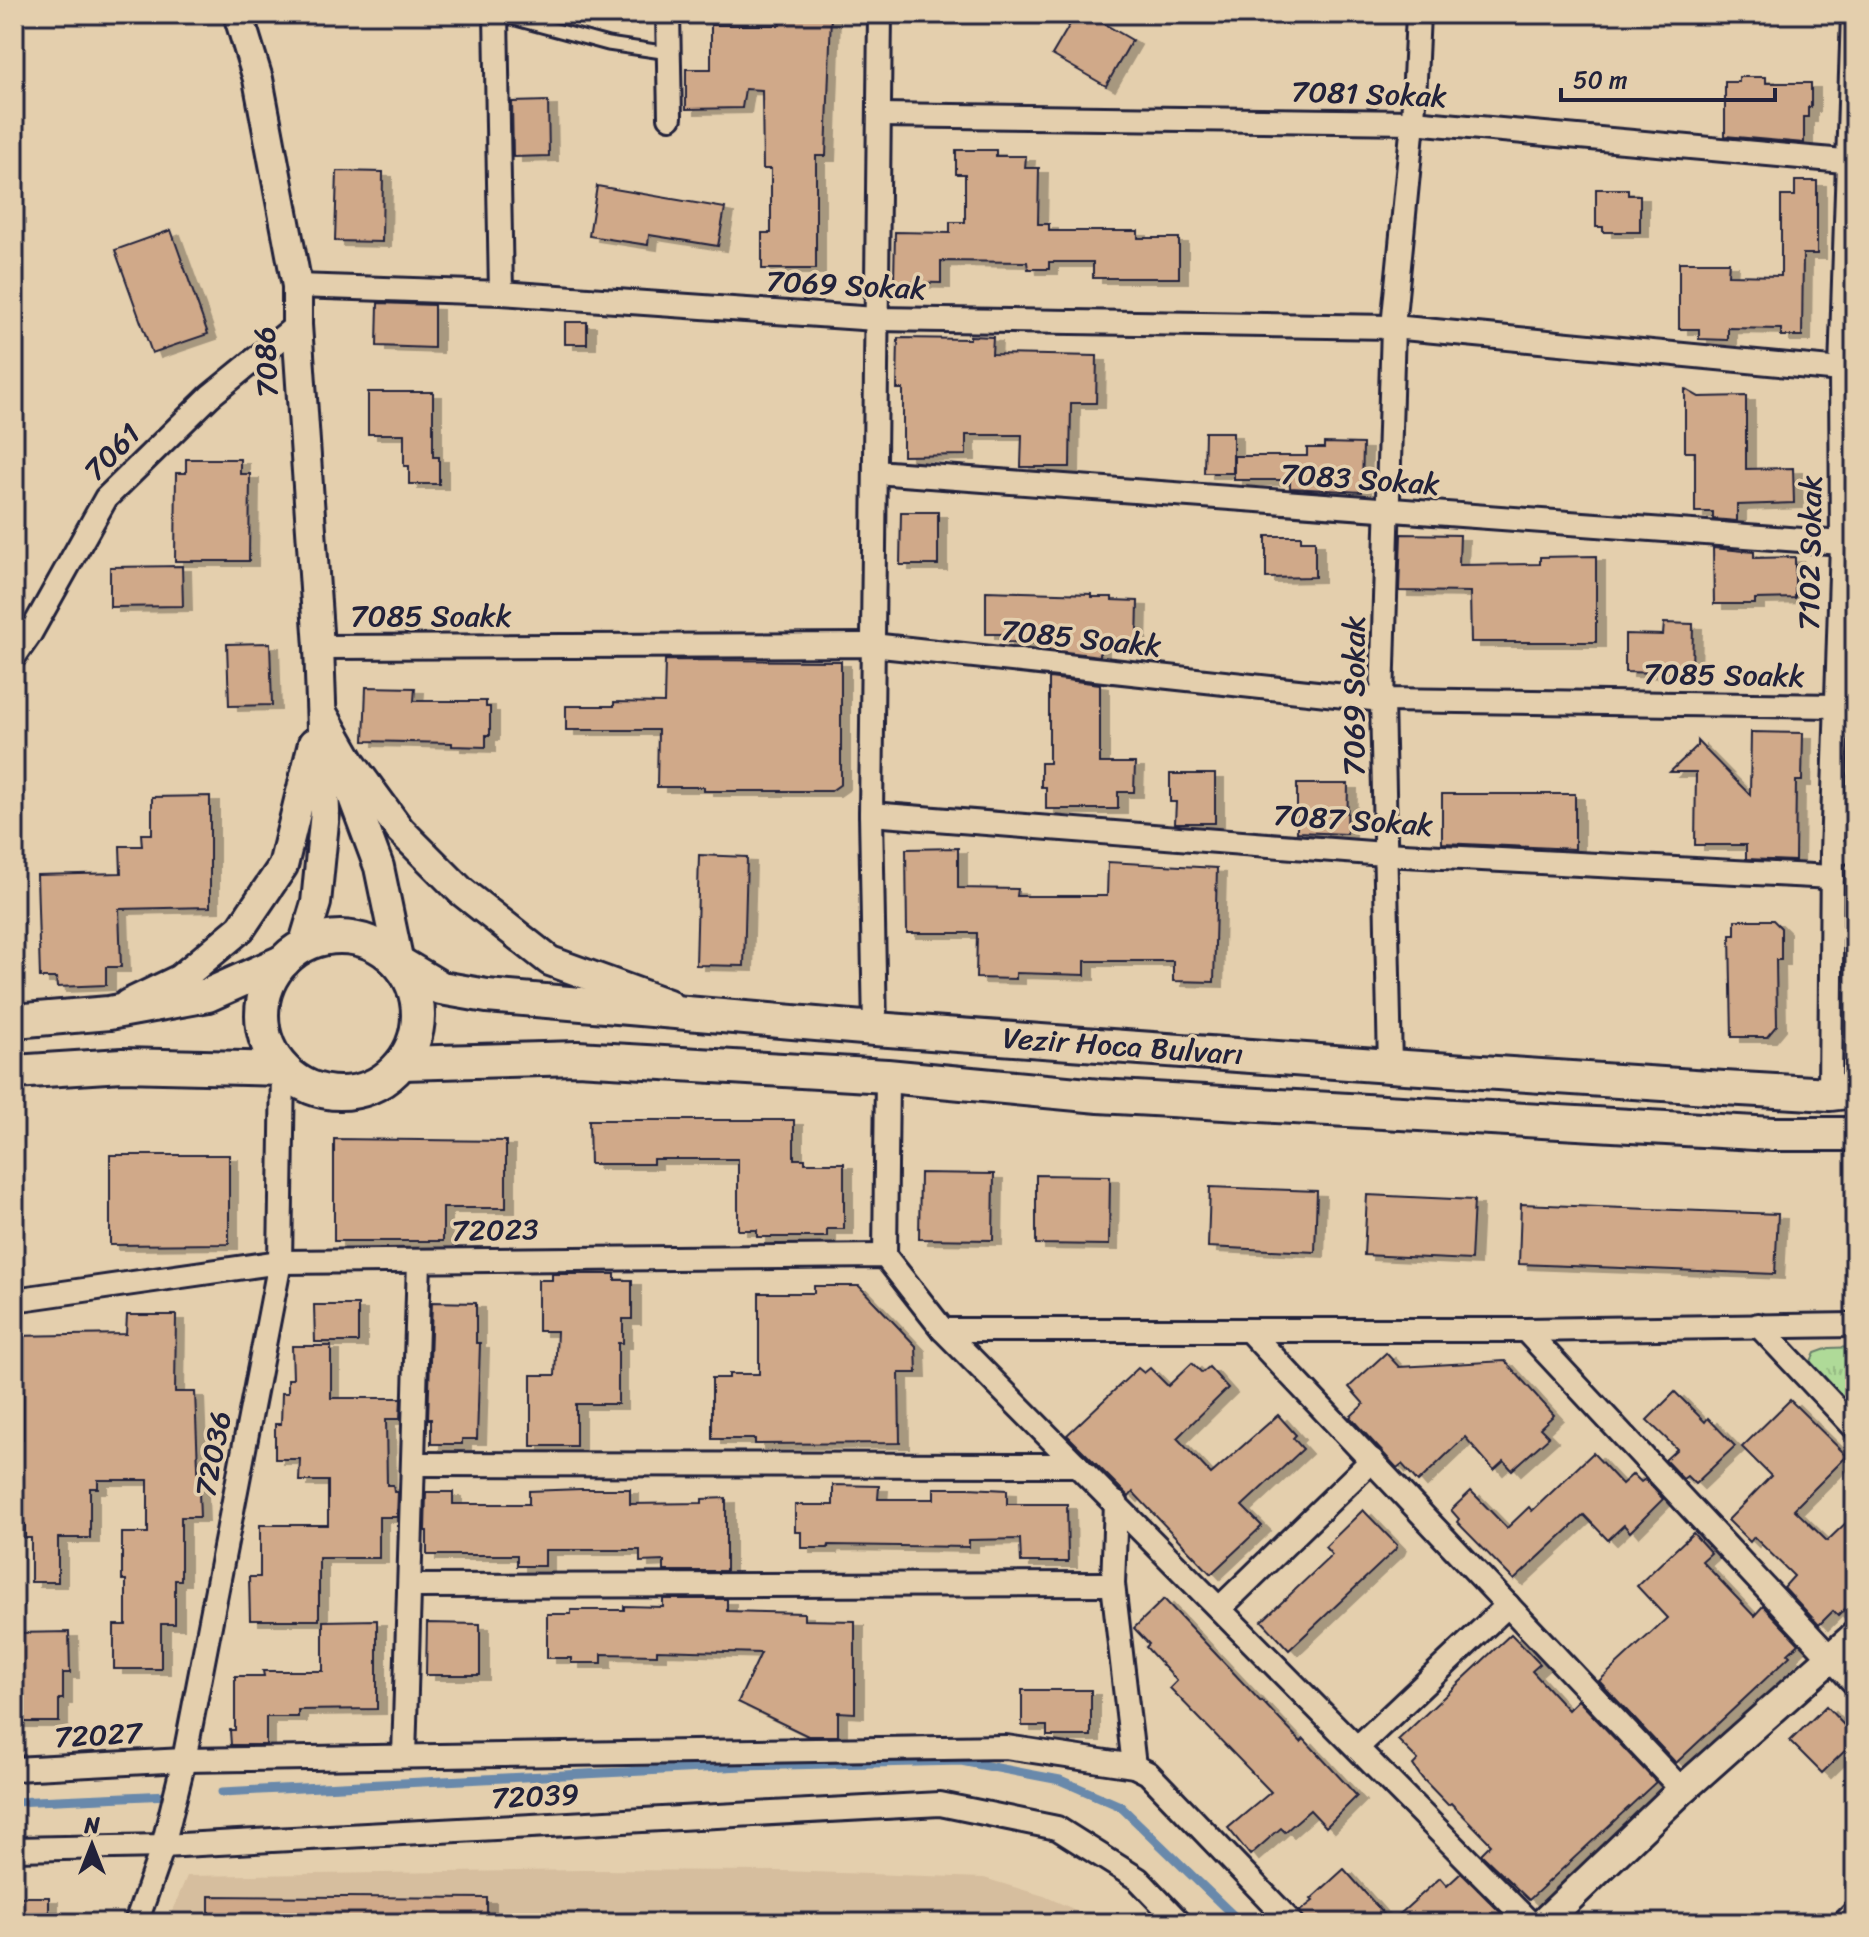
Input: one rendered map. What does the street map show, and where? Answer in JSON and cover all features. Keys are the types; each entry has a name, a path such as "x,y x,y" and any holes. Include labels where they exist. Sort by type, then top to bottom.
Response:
{"main road":[{"path":"14,1021 109,1013 208,995 325,938 352,937 378,946 399,963 413,986 419,1012 415,1039 403,1063 383,1081 358,1092 331,1093 305,1085 283,1069 269,1050 262,1027 262,1003 270,980 293,954"},
{"name":"Vezir Hoca Bulvarı","path":"399,963 441,988 487,996 875,1029 1390,1066 1843,1093"},
{"name":"Vezir Hoca Bulvarı","path":"403,1063 577,1058 887,1076 1099,1096 1773,1134 1855,1134"},
{"path":"14,1072 122,1065 283,1069"}],"street":[{"name":"7086","path":"238,14 258,79 297,286 319,647 325,812 316,903 293,954"},
{"path":"497,14 501,293"},
{"path":"668,14 670,117"},
{"path":"875,1029 871,814 880,14"},
{"name":"7069 Sokak","path":"1390,1066 1382,700 1387,511 1393,327 1413,122 1418,14"},
{"name":"7102 Sokak","path":"1843,1093 1832,854 1842,543 1841,370 1851,162 1853,14"},
{"name":"7081 Sokak","path":"879,115 1413,122 1851,162"},
{"name":"7069 Sokak","path":"297,286 501,293 876,319 1393,327 1841,370"},
{"name":"7061","path":"14,657 106,498 210,396 297,325"},
{"name":"7083 Sokak","path":"875,472 1842,543"},
{"name":"7085 Soakk","path":"319,647 872,645 1382,700 1836,706"},
{"path":"321,712 379,867 399,963"},
{"path":"109,1013 180,979 241,928 283,866 321,712"},
{"path":"321,712 351,763 400,830 461,891 550,961 699,1014"},
{"name":"7087 Sokak","path":"871,814 1384,854 1832,877"},
{"path":"1832,854 1855,850"},
{"name":"72036","path":"136,1923 163,1846 184,1760 280,1262 283,1069"},
{"path":"887,1076 885,1256 943,1330 1530,1923"},
{"name":"72023","path":"14,1300 280,1262 885,1256"},
{"path":"404,1756 419,1261"},
{"path":"1758,1325 1855,1428"},
{"path":"943,1330 1250,1332 1855,1325"},
{"path":"1525,1330 1855,1684"},
{"path":"1250,1332 1682,1790"},
{"path":"1220,1608 1372,1460"},
{"path":"413,1464 1077,1465"},
{"path":"1116,1503 1113,1584 1134,1766 1148,1773 1292,1923"},
{"path":"411,1586 1113,1584"},
{"path":"1361,1744 1508,1605"},
{"path":"1543,1923 1682,1790 1855,1636"},
{"name":"72027","path":"14,1769 184,1760 1006,1747 1134,1766"},
{"name":"72039","path":"14,1849 163,1846 940,1804 1057,1828 1138,1879 1180,1923"},
{"path":"1844,1923 1855,1912"}],"lane":[{"path":"497,14 608,44 669,53"}],"shaded area":[{"path":"583,1870 783,1871 984,1878 1044,1896 1078,1911 1093,1923 167,1923 187,1876"}],"green space":[{"path":"1855,1347 1855,1416 1808,1367 1815,1353 1829,1348"}],"building":[{"path":"780,14 831,14 826,156 816,156 816,269 762,269 762,233 771,233 771,169 763,169 762,90 745,89 742,108 686,109 686,69 711,69 711,25 780,25"},
{"path":"1076,14 1087,14 1132,40 1106,86 1052,55"},
{"path":"1739,77 1766,77 1766,83 1811,83 1811,107 1808,107 1808,117 1804,117 1804,143 1725,136 1725,82 1739,82"},
{"path":"548,101 549,156 513,157 512,102"},
{"path":"956,150 996,150 996,156 1026,156 1025,168 1039,168 1038,224 1049,224 1049,231 1138,231 1138,238 1179,238 1179,278 1093,278 1093,262 1049,262 1049,269 1028,269 1027,262 941,261 941,283 894,282 895,232 950,233 950,222 965,222 965,174 956,174"},
{"path":"337,171 383,172 382,242 335,241"},
{"path":"1795,181 1817,181 1817,254 1803,254 1802,336 1781,336 1781,329 1728,328 1728,340 1699,339 1699,329 1679,329 1679,262 1729,262 1728,275 1781,276 1781,196 1795,196"},
{"path":"597,186 725,208 718,246 649,235 648,245 589,236"},
{"path":"1596,189 1628,189 1628,195 1640,195 1640,232 1603,232 1603,227 1596,227"},
{"path":"171,230 208,334 152,353 115,250"},
{"path":"378,303 434,305 434,348 377,346"},
{"path":"565,322 587,322 587,344 565,344"},
{"path":"970,336 993,337 992,354 1097,356 1096,403 1071,403 1070,467 1021,467 1022,435 966,435 966,455 903,456 903,389 897,389 898,338 970,339"},
{"path":"1685,389 1699,397 1746,396 1746,469 1793,468 1794,503 1737,505 1737,521 1713,519 1713,512 1695,512 1695,452 1685,452"},
{"path":"368,392 433,392 433,457 439,457 439,484 409,484 409,466 404,466 404,434 368,434"},
{"path":"1205,432 1233,432 1233,473 1204,473"},
{"path":"1324,443 1363,444 1362,492 1290,488 1290,480 1234,480 1234,456 1307,456 1307,448 1324,448"},
{"path":"186,459 240,459 240,474 250,474 249,561 175,561 176,473 186,473"},
{"path":"901,512 938,512 938,565 900,565"},
{"path":"1401,534 1460,535 1459,565 1540,564 1540,557 1596,556 1596,642 1471,642 1470,592 1399,591"},
{"path":"1266,536 1301,536 1301,541 1315,541 1315,577 1266,578"},
{"path":"1713,548 1754,552 1754,558 1795,557 1795,598 1755,599 1755,604 1714,604"},
{"path":"182,566 183,606 110,607 110,567"},
{"path":"986,591 1091,594 1091,597 1138,601 1137,644 1100,644 1100,656 1049,650 1049,643 1004,642 1004,634 986,634"},
{"path":"1664,623 1693,624 1692,674 1625,672 1625,634 1663,635"},
{"path":"270,643 272,705 229,706 227,644"},
{"path":"665,660 841,661 841,784 831,791 704,791 704,787 657,787 658,730 566,730 566,706 614,706 614,702 664,703"},
{"path":"1049,678 1100,684 1100,763 1135,763 1134,792 1118,792 1118,809 1046,809 1046,787 1041,787 1041,763 1049,763"},
{"path":"366,687 415,688 414,701 486,701 486,707 490,707 490,735 486,735 486,747 364,741"},
{"path":"1751,732 1803,733 1802,781 1796,781 1795,861 1746,859 1746,845 1695,845 1696,772 1670,772 1697,746 1697,741 1750,795"},
{"path":"1170,774 1215,774 1215,823 1175,823 1176,802 1170,802"},
{"path":"1297,784 1348,784 1347,834 1297,832"},
{"path":"1442,794 1575,794 1575,849 1442,843"},
{"path":"210,796 210,907 119,909 121,967 106,967 106,985 57,987 56,978 40,978 37,875 121,873 120,846 142,846 141,834 152,834 152,797"},
{"path":"958,848 958,888 1018,889 1017,896 1107,896 1108,862 1217,868 1214,982 1173,981 1173,961 1085,961 1085,975 1016,973 1016,979 976,978 977,933 907,933 906,849"},
{"path":"699,855 747,857 744,966 696,965"},
{"path":"1735,920 1773,920 1781,928 1781,960 1776,960 1777,1025 1767,1037 1732,1037 1730,935 1735,935"},
{"path":"589,1120 794,1120 794,1159 805,1159 805,1163 844,1163 844,1229 827,1229 827,1237 757,1237 757,1230 738,1230 738,1159 653,1159 653,1164 590,1164"},
{"path":"334,1139 506,1141 506,1208 443,1208 443,1241 334,1241"},
{"path":"110,1155 229,1155 229,1244 110,1245"},
{"path":"920,1173 994,1174 993,1240 919,1239"},
{"path":"1036,1175 1110,1176 1109,1245 1036,1244"},
{"path":"1210,1187 1317,1191 1315,1252 1208,1247"},
{"path":"1367,1195 1474,1200 1471,1260 1364,1255"},
{"path":"1521,1204 1778,1214 1775,1274 1519,1264"},
{"path":"552,1274 615,1274 615,1280 632,1280 632,1319 623,1319 623,1343 618,1343 618,1404 576,1404 576,1446 531,1446 531,1375 555,1375 557,1331 538,1331 538,1280 552,1280"},
{"path":"814,1286 859,1286 916,1346 917,1373 899,1373 900,1443 755,1444 755,1439 712,1439 712,1378 729,1378 729,1374 759,1374 759,1293 814,1293"},
{"path":"432,1302 476,1303 476,1343 480,1343 477,1439 462,1439 462,1444 431,1444 431,1419 428,1419"},
{"path":"314,1305 358,1305 358,1342 315,1342"},
{"path":"127,1315 176,1315 175,1392 195,1392 200,1517 181,1517 181,1580 175,1580 175,1624 161,1624 161,1669 114,1669 114,1625 126,1625 122,1533 148,1533 148,1480 98,1480 98,1488 90,1488 90,1538 58,1538 58,1582 31,1582 31,1538 25,1538 25,1524 16,1524 14,1439 23,1439 23,1391 14,1390 14,1336 126,1334"},
{"path":"292,1346 331,1346 331,1398 401,1398 400,1419 386,1419 387,1485 393,1485 394,1492 398,1492 397,1517 379,1517 379,1558 319,1558 319,1620 250,1620 249,1577 260,1577 260,1525 328,1525 328,1481 299,1481 300,1459 275,1459 275,1424 281,1424 282,1393 288,1393 288,1379 293,1379"},
{"path":"1386,1353 1399,1367 1505,1361 1554,1415 1540,1428 1549,1437 1512,1470 1504,1461 1494,1470 1465,1437 1418,1482 1402,1464 1397,1468 1350,1417 1364,1404 1349,1387"},
{"path":"1192,1363 1202,1373 1209,1367 1228,1388 1177,1438 1211,1474 1278,1415 1296,1435 1293,1438 1303,1449 1242,1506 1262,1526 1211,1574 1133,1492 1129,1497 1067,1435 1138,1368 1144,1373 1150,1368 1168,1386"},
{"path":"1675,1392 1705,1422 1708,1418 1735,1446 1695,1484 1687,1476 1683,1479 1665,1460 1677,1449 1647,1420"},
{"path":"1790,1400 1847,1456 1794,1509 1827,1541 1855,1514 1855,1599 1838,1616 1833,1611 1819,1625 1784,1587 1794,1576 1754,1537 1750,1542 1728,1520 1771,1476 1742,1447"},
{"path":"1593,1453 1622,1484 1633,1474 1641,1482 1645,1479 1663,1499 1630,1532 1624,1525 1608,1540 1584,1515 1514,1580 1457,1522 1459,1519 1451,1510 1471,1491 1507,1528 1529,1507 1532,1511"},
{"path":"833,1485 879,1486 878,1499 934,1499 934,1488 969,1488 1007,1490 1007,1504 1067,1504 1068,1562 1021,1562 1020,1539 969,1540 969,1547 829,1545 828,1548 801,1548 801,1532 795,1532 795,1505 833,1505"},
{"path":"630,1489 630,1504 702,1503 702,1499 726,1498 726,1571 664,1571 664,1561 640,1562 640,1550 545,1550 545,1566 517,1566 517,1555 427,1555 426,1492 453,1492 453,1504 529,1504 529,1491"},
{"path":"1363,1510 1397,1545 1395,1550 1289,1650 1262,1621 1332,1555 1325,1547"},
{"path":"1693,1533 1711,1553 1702,1561 1754,1616 1763,1606 1799,1644 1676,1763 1599,1681 1667,1618 1637,1586"},
{"path":"663,1599 727,1599 727,1611 804,1613 804,1620 855,1621 855,1713 838,1712 838,1736 808,1736 738,1702 761,1653 657,1650 657,1655 602,1654 602,1663 571,1663 571,1658 547,1658 547,1614 571,1614 571,1610 624,1610 624,1606 663,1607"},
{"path":"1164,1599 1261,1702 1301,1742 1304,1739 1357,1796 1326,1827 1310,1810 1285,1832 1281,1828 1250,1855 1228,1828 1271,1792 1170,1688 1177,1681 1146,1647 1149,1644 1134,1628"},
{"path":"377,1620 377,1709 298,1710 298,1717 266,1717 266,1745 231,1745 230,1730 235,1730 235,1676 264,1676 263,1671 323,1671 323,1621"},
{"path":"427,1623 480,1624 480,1675 426,1675"},
{"path":"69,1632 70,1673 63,1673 59,1722 14,1722 14,1633"},
{"path":"1511,1634 1540,1664 1532,1671 1568,1710 1578,1700 1656,1782 1529,1900 1481,1854 1491,1844 1422,1778 1413,1765 1418,1760 1398,1740"},
{"path":"1022,1690 1091,1690 1091,1736 1047,1736 1047,1726 1022,1726"},
{"path":"1826,1706 1855,1737 1855,1741 1822,1773 1790,1741"},
{"path":"1344,1869 1391,1922 1440,1878 1447,1886 1461,1873 1501,1913 1490,1923 1306,1923 1300,1911"},
{"path":"209,1896 487,1898 487,1923 209,1923"},
{"path":"14,1897 49,1897 49,1923 14,1923"}],"waterway":[{"path":"222,1792 743,1766 961,1761 1060,1780 1120,1806 1241,1923"},
{"path":"14,1802 169,1795"}]}
